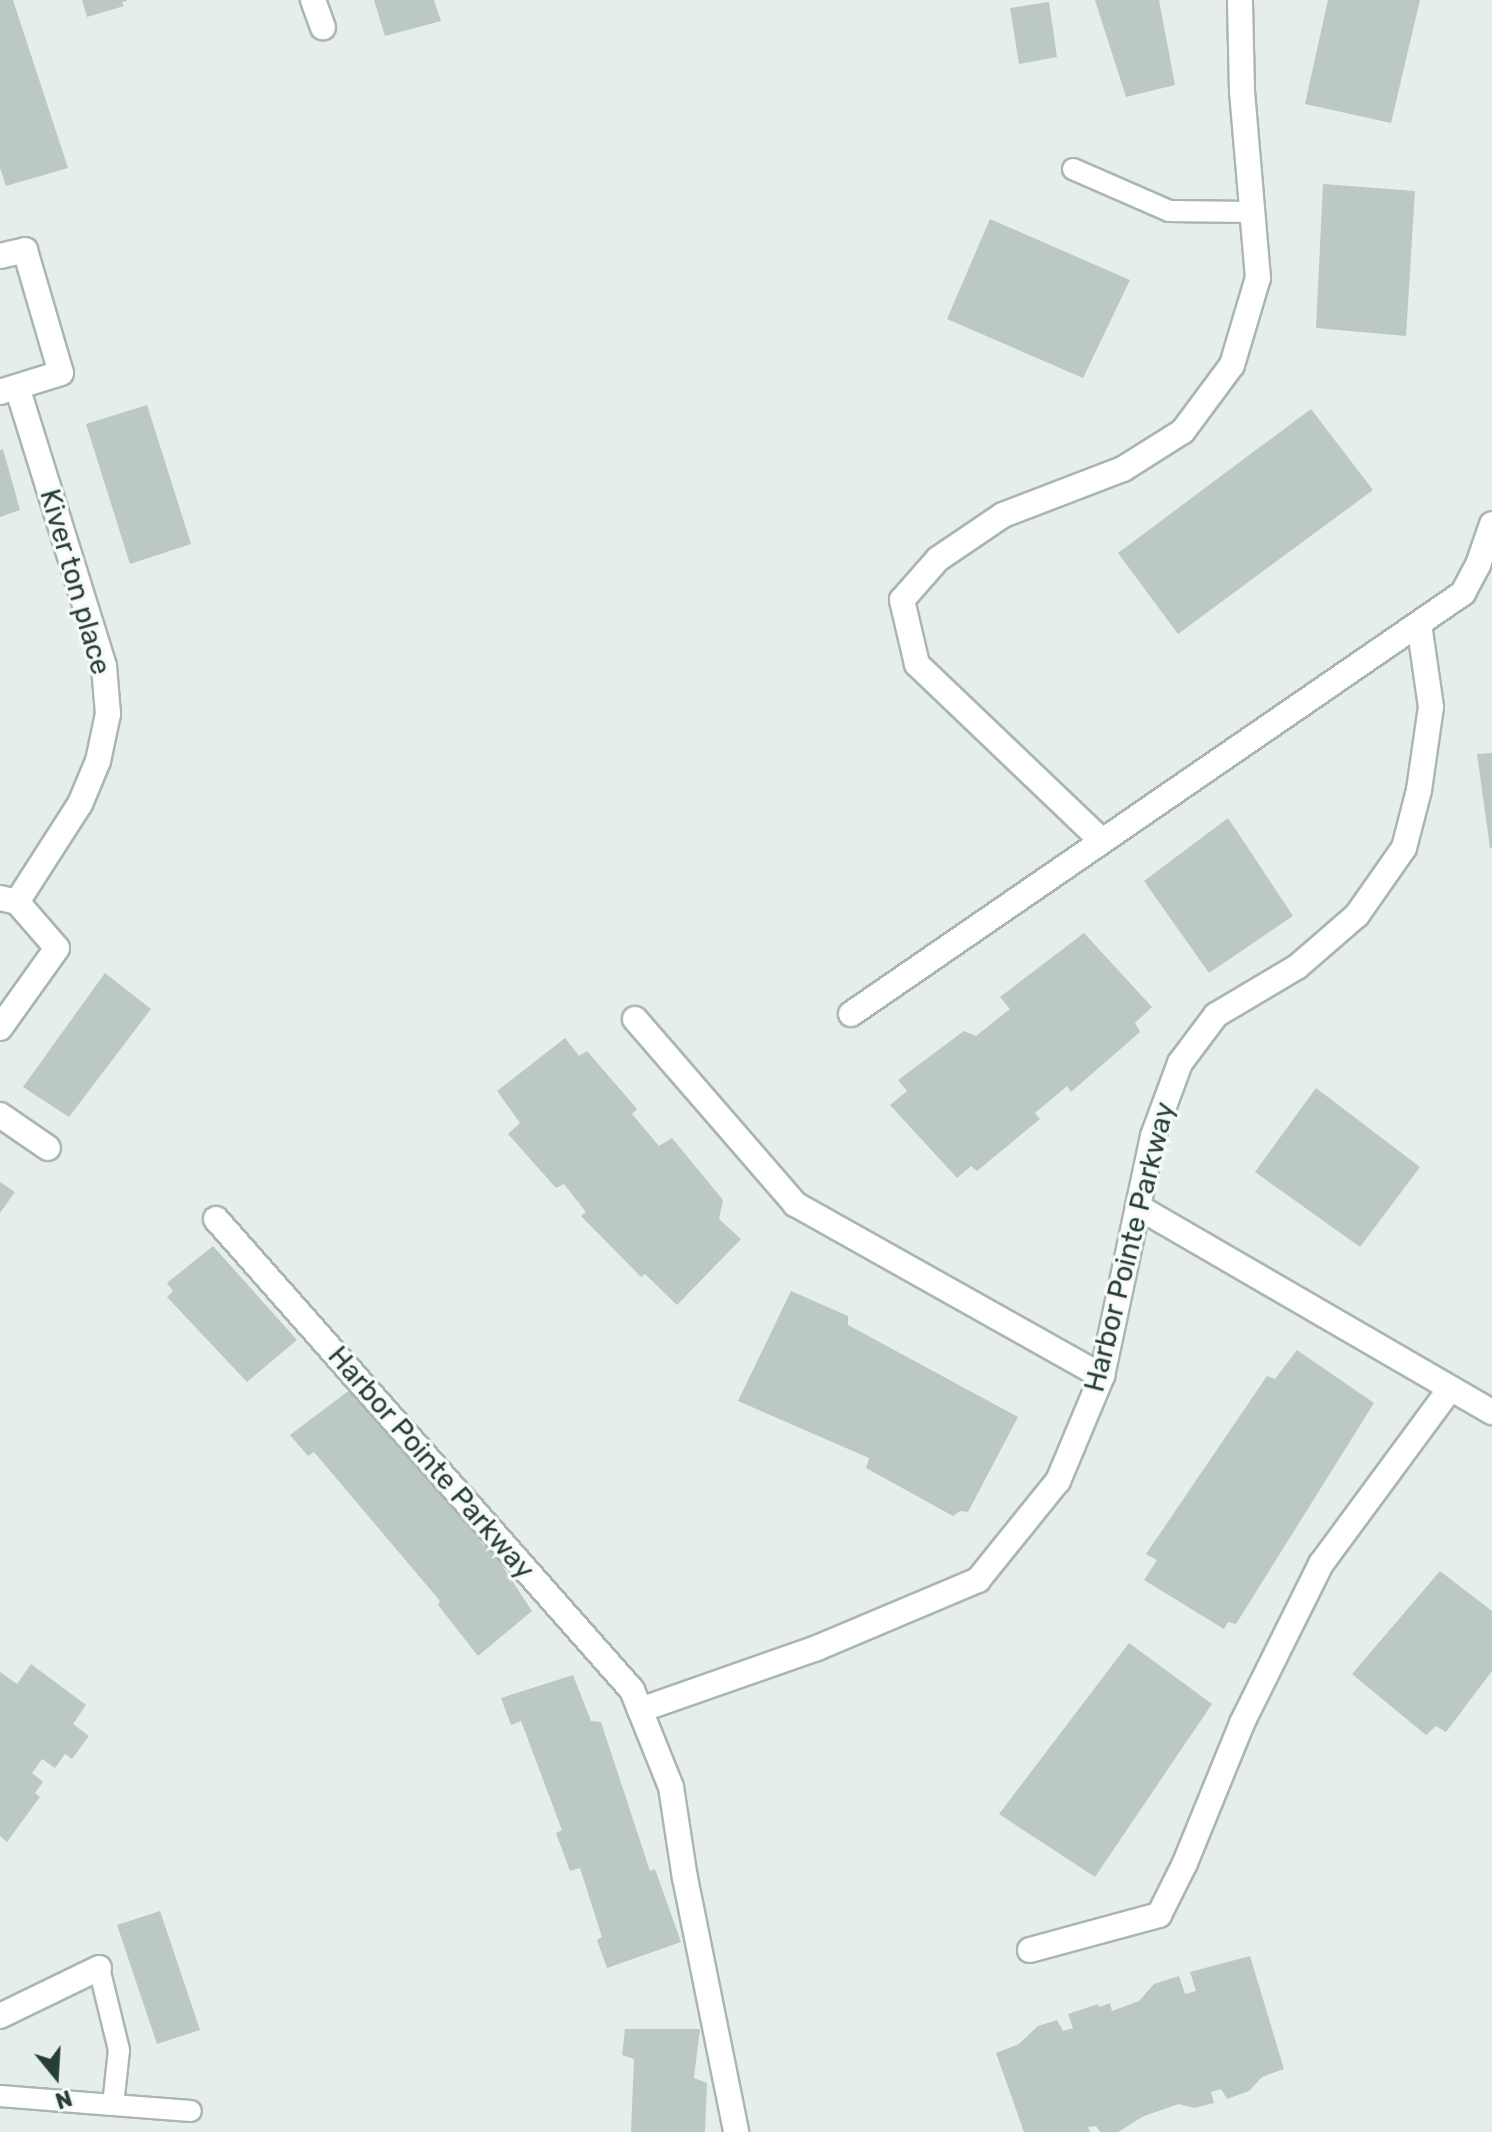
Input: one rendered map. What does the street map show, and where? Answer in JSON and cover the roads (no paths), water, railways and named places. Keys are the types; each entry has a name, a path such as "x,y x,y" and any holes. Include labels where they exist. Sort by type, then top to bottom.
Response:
{"street":[{"path":"313,0 323,27"},
{"path":"1102,841 917,664 902,600 938,559 1003,515 1123,469 1183,431 1232,365 1258,278 1242,91 1240,0"},
{"name":"Kiver ton place","path":"0,256 25,250 61,373 8,390 104,666 108,714 98,761 80,804 9,900 57,948 0,1028"},
{"path":"851,1014 1463,593 1485,573 1492,524"},
{"name":"Harbor Pointe Parkway","path":"640,1710 817,1648 978,1580 1058,1481 1102,1376 1153,1136 1180,1063 1216,1015 1297,967 1357,915 1404,848 1419,790 1431,707 1419,624"},
{"path":"635,1019 795,1204 1102,1376"},
{"path":"0,1115 48,1148"},
{"path":"1138,1207 1492,1412"},
{"name":"Harbor Pointe Parkway","path":"216,1219 632,1690 671,1787 685,1878 736,2132"},
{"path":"1030,1950 1159,1915 1185,1863 1242,1723 1321,1564 1450,1389"},
{"path":"0,2016 99,1968"}],"lane":[{"path":"1073,169 1169,211 1252,212"},
{"path":"99,1968 119,2050 113,2105"},
{"path":"0,2096 191,2111"}]}
